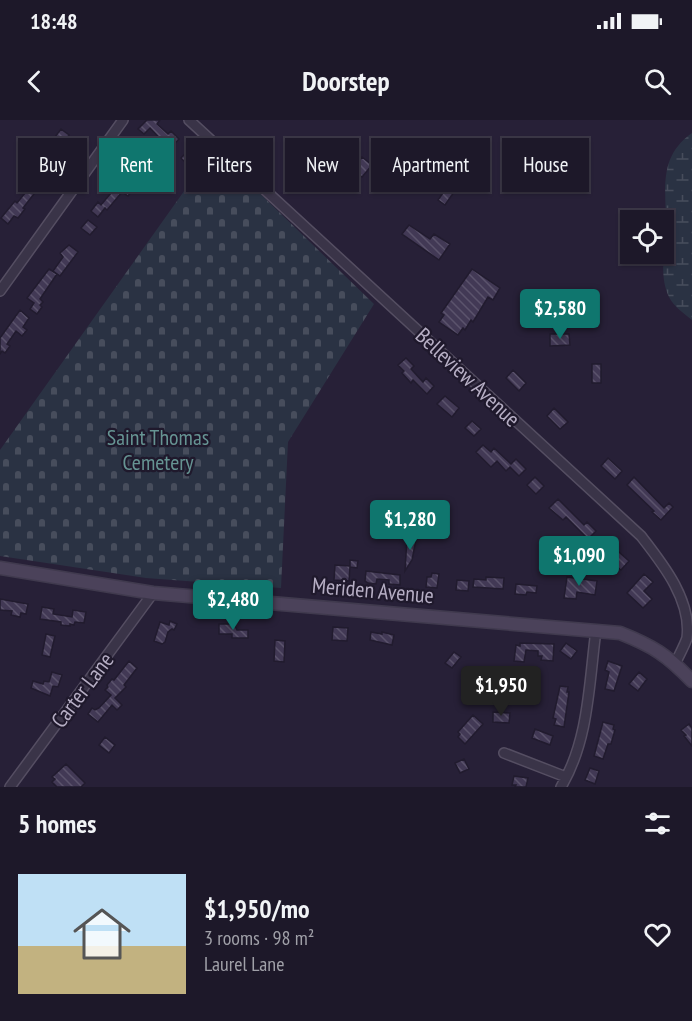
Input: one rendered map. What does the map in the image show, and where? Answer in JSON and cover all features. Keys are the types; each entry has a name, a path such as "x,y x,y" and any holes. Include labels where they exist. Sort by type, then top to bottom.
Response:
{"main road":[{"name":"Meriden Avenue","path":"0,568 153,593 620,633 651,645 692,681"}],"street":[{"path":"0,291 123,120"},
{"name":"Belleview Avenue","path":"189,120 641,536 675,581 688,610 688,636 675,664"},
{"name":"Carter Lane","path":"10,787 153,593"},
{"path":"561,787 582,736 596,630"},
{"path":"504,753 566,777"}],"green space":[{"path":"692,133 692,320 671,300 663,270 663,264 674,264 674,210 666,210 666,174 674,152"},
{"name":"Saint Thomas Cemetery","path":"186,188 186,192 258,192 374,304 288,442 281,588 146,578 0,556 0,450"}],"building":[{"path":"147,120 160,120 157,124 168,134 171,131 179,139 174,145 174,138 160,138 150,128 144,134 138,129"},
{"path":"61,129 69,135 67,138 55,137"},
{"path":"186,153 186,163 181,158"},
{"path":"362,157 371,164 362,177 359,174 359,161"},
{"path":"26,192 35,192 18,218 14,216 8,224 1,218 15,201 17,203"},
{"path":"122,192 98,217 91,211 98,202 101,205 111,193"},
{"path":"444,192 454,192 445,205 438,200"},
{"path":"88,220 97,227 90,235 81,228"},
{"path":"409,225 430,239 434,234 450,244 439,260 402,234"},
{"path":"69,245 78,252 60,276 53,271 63,257 60,253"},
{"path":"49,269 57,274 40,299 43,302 40,305 42,307 37,314 30,309 34,303 27,298"},
{"path":"472,269 500,288 493,300 488,297 473,322 471,320 465,330 463,328 458,335 439,322 444,315 441,313"},
{"path":"20,310 29,318 23,327 27,330 22,336 16,331 7,344 10,346 5,353 2,351 0,354 0,338"},
{"path":"550,334 569,334 570,345 550,346"},
{"path":"406,358 414,366 411,369 423,382 426,378 434,386 427,394 413,380 411,383 402,373 404,371 398,365"},
{"path":"592,364 601,364 601,383 592,383"},
{"path":"513,370 526,383 519,391 506,378"},
{"path":"445,396 459,408 452,417 437,404"},
{"path":"554,408 568,422 560,429 547,416"},
{"path":"472,421 481,429 474,436 465,428"},
{"path":"483,445 491,452 494,448 511,464 516,459 526,469 519,476 510,467 506,471 497,461 491,467 476,452"},
{"path":"608,458 622,471 615,479 601,466"},
{"path":"535,477 544,486 536,494 527,485"},
{"path":"634,477 664,508 669,503 673,507 661,520 627,485"},
{"path":"558,499 584,525 587,522 596,531 588,539 566,517 563,520 549,508"},
{"path":"407,538 416,540 412,560 405,571"},
{"path":"606,544 609,547 611,545 629,561 621,570 610,560 608,563 601,557 604,554 600,550"},
{"path":"350,560 358,561 357,568 350,567 349,581 334,580 335,565 350,566"},
{"path":"366,571 400,575 400,585 389,584 389,580 377,579 376,584 368,583 365,581"},
{"path":"432,573 439,574 437,588 426,587 427,577 431,577"},
{"path":"644,574 653,582 644,591 652,599 643,608 627,593"},
{"path":"486,577 504,578 503,589 473,587 474,579 486,580"},
{"path":"567,577 597,581 595,595 577,592 576,599 564,598"},
{"path":"457,580 469,581 468,591 456,590"},
{"path":"516,584 537,586 536,593 515,594"},
{"path":"0,599 28,604 26,614 21,613 20,617 11,615 12,611 0,610"},
{"path":"42,607 54,609 53,614 72,617 73,610 86,612 84,623 75,622 70,626 61,625 61,622 40,619"},
{"path":"232,620 237,630 248,630 248,638 232,638 232,634 219,634 219,624 232,624"},
{"path":"170,621 177,624 174,630 168,632 165,642 162,644 154,641 160,622 169,625"},
{"path":"333,627 348,628 347,641 332,640"},
{"path":"371,632 394,635 392,645 370,640"},
{"path":"46,634 55,636 50,657 42,655"},
{"path":"275,640 285,641 284,662 274,661"},
{"path":"520,643 554,644 553,661 541,660 542,656 538,656 538,651 526,650 524,662 514,661 516,645 520,646"},
{"path":"566,643 577,651 571,659 560,651"},
{"path":"454,652 461,657 452,668 445,663"},
{"path":"129,661 137,668 124,685 126,687 115,698 122,705 117,710 112,705 98,722 88,714 92,708 95,710 99,708 111,695 105,690 107,685"},
{"path":"608,661 622,666 614,691 605,689 609,672 605,670"},
{"path":"52,672 62,675 58,687 53,686 50,696 31,688 33,681 43,684 44,681 49,682"},
{"path":"639,672 647,679 638,691 629,684"},
{"path":"560,686 568,687 567,692 569,692 564,727 554,725 556,719 553,718"},
{"path":"493,712 510,713 509,723 493,722"},
{"path":"473,715 483,724 465,744 458,737 460,734 458,732"},
{"path":"603,722 614,725 615,730 603,759 594,756"},
{"path":"689,724 692,728 692,746 681,730"},
{"path":"535,729 553,736 550,745 532,738"},
{"path":"105,737 115,745 109,753 99,745"},
{"path":"464,759 469,769 460,773 455,763"},
{"path":"66,764 85,783 81,787 57,787 52,782 55,779 52,777"},
{"path":"590,768 599,771 595,784 585,780"},
{"path":"514,776 528,778 526,787 512,785"}]}
